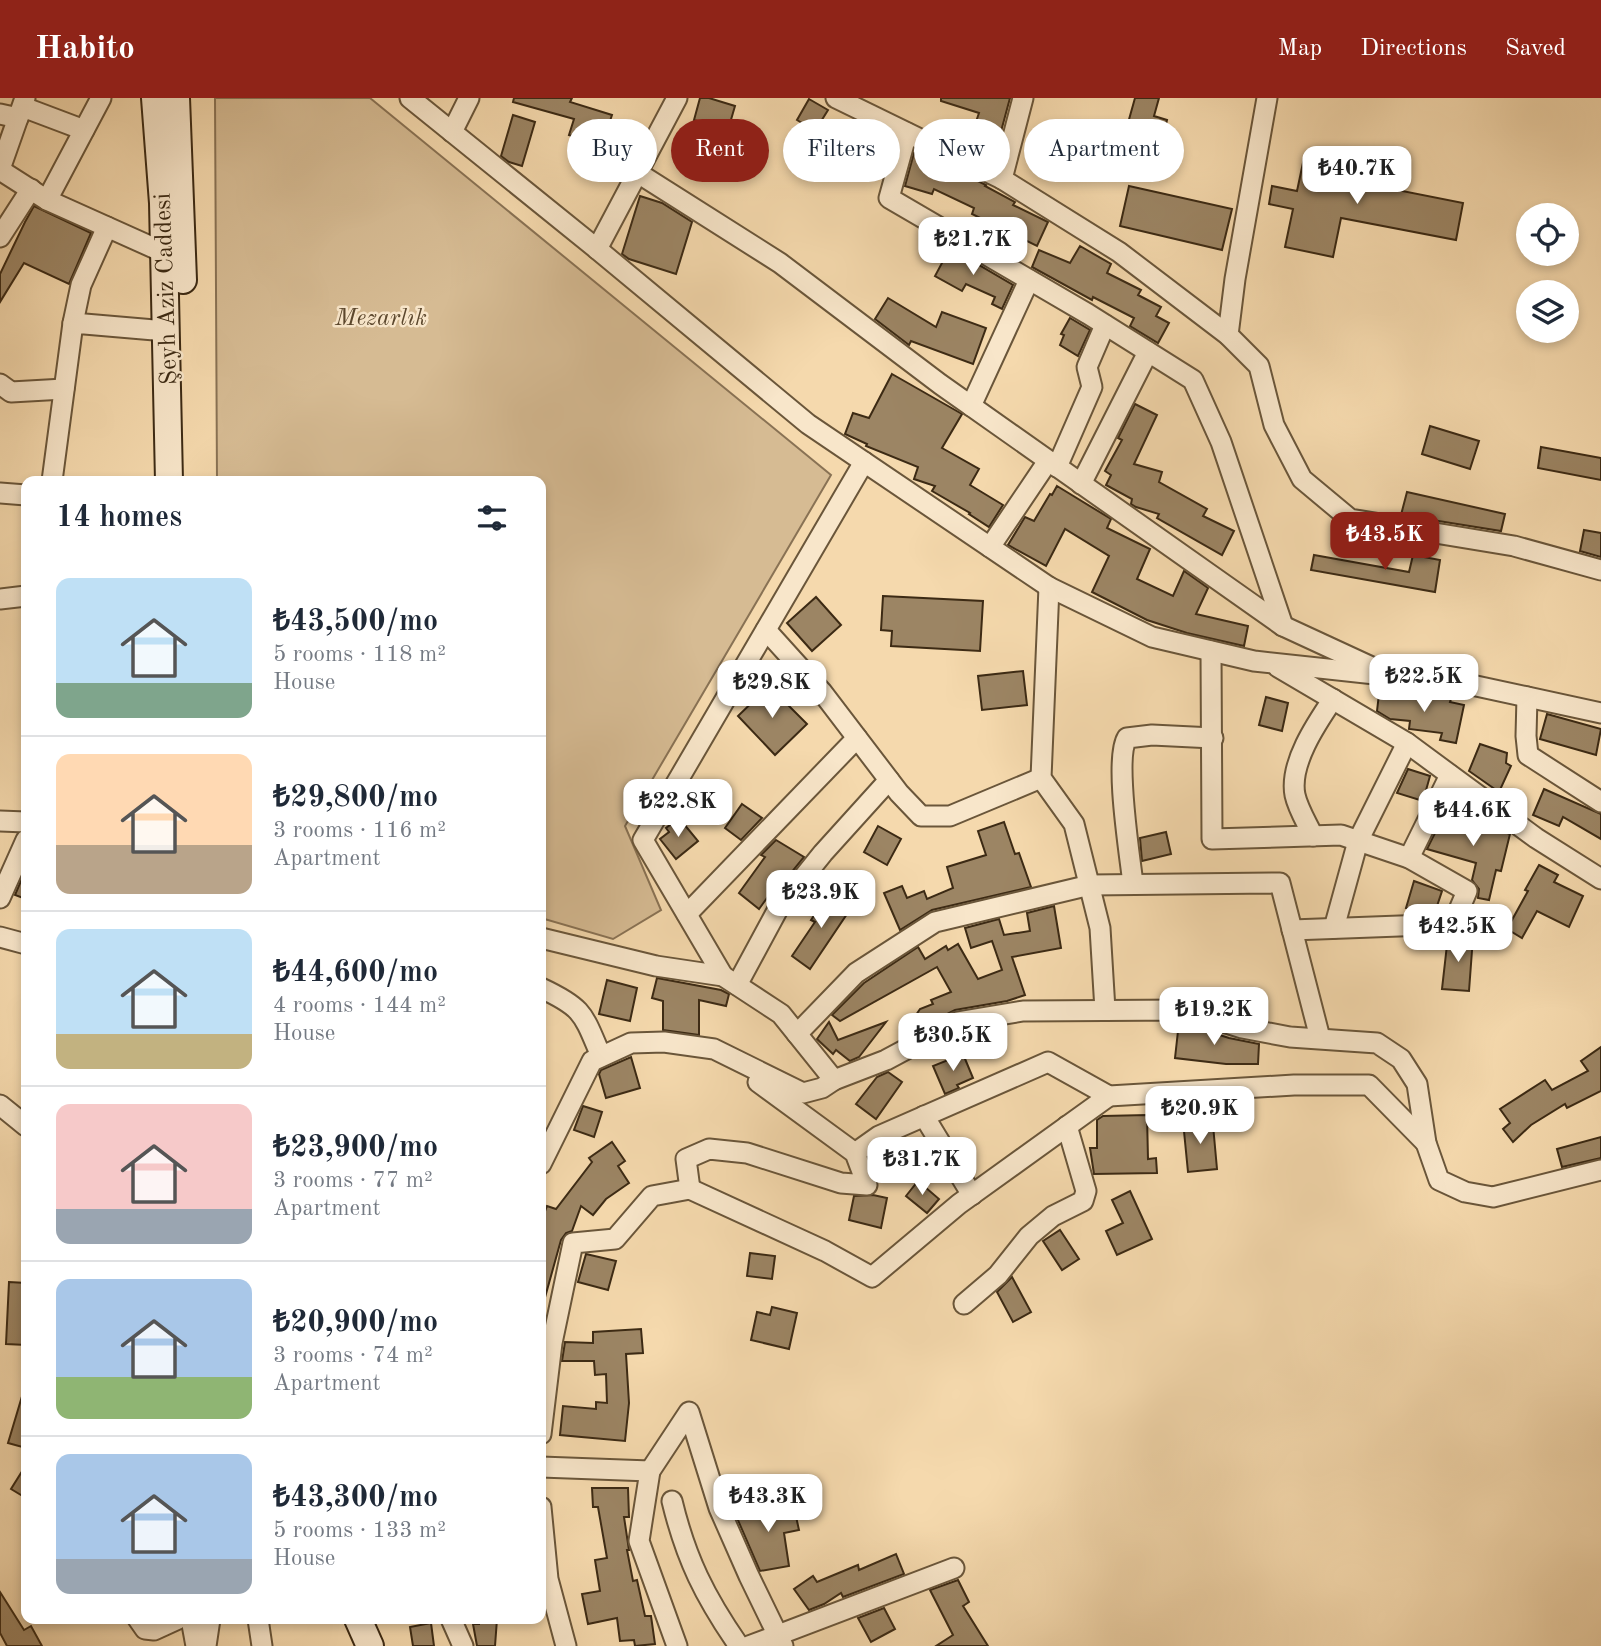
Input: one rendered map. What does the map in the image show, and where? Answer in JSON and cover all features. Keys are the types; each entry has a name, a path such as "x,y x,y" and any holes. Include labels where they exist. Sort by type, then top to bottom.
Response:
{"main road":[{"name":"Şeyh Aziz Caddesi","path":"155,98 165,253 169,476"},
{"name":"Şeyh Aziz Caddesi","path":"176,98 182,208 186,476"},
{"path":"360,1624 370,1646"}],"street":[{"path":"0,237 39,195 85,130 101,98"},
{"path":"410,98 808,424 1049,587 1152,637 1211,651 1272,663 1468,684 1601,713"},
{"path":"452,132 469,98"},
{"path":"657,136 677,98"},
{"path":"836,98 914,135"},
{"path":"1010,148 1023,98"},
{"path":"1228,335 1235,279 1267,98"},
{"path":"85,130 17,109 0,169 39,195 165,253"},
{"path":"907,132 889,198 1193,380 1221,442 1283,626"},
{"path":"597,249 633,182"},
{"path":"652,182 780,263 971,406 1283,626 1390,675"},
{"path":"1007,182 1119,252 1228,335 1259,366 1273,425 1302,479 1350,519 1514,547 1601,570"},
{"path":"53,476 80,285 107,227"},
{"path":"971,406 1029,280"},
{"path":"74,323 166,331"},
{"path":"990,547 1053,464 1092,387 1087,367 1105,325"},
{"path":"1081,484 1148,352"},
{"path":"0,384 11,392 64,389"},
{"path":"730,981 643,840 864,462"},
{"path":"0,493 21,495"},
{"path":"1049,587 1041,778 1074,824 1100,928 1105,1010"},
{"path":"0,599 21,597"},
{"path":"766,630 822,692 889,780 921,816 950,816 1041,778"},
{"path":"1211,651 1212,839 1341,835 1409,858 1467,891 1453,924 1292,930"},
{"path":"1272,663 1407,743 1598,880"},
{"path":"1527,696 1525,736 1528,755 1601,802"},
{"path":"1312,836 1294,793 1297,771 1302,751 1314,726 1333,699"},
{"path":"1133,884 1122,770 1123,745 1127,738 1152,735 1213,738"},
{"path":"687,914 857,738"},
{"path":"1334,928 1359,841 1407,743"},
{"path":"1409,858 1450,775"},
{"path":"730,981 778,909 823,853 889,780"},
{"path":"0,821 21,822"},
{"path":"0,898 21,851"},
{"path":"797,1034 856,973 935,922 1090,885 1280,883 1320,1038"},
{"path":"0,937 21,943"},
{"path":"546,939 730,981 781,1014 834,1080"},
{"path":"546,990 569,1002 582,1013 601,1056"},
{"path":"546,1154 592,1061 631,1043 664,1042 714,1049 803,1093 822,1088 834,1080 886,1060 957,1022 1023,1012 1186,1010 1242,1028 1290,1037 1377,1043 1401,1059 1417,1084 1426,1143 1438,1180 1465,1192 1493,1197 1601,1170"},
{"path":"690,1189 686,1159 709,1149 747,1153 841,1183 867,1185 855,1153 714,1049"},
{"path":"855,1153 879,1136 1048,1062 1109,1096 1294,1085 1369,1085 1426,1143"},
{"path":"546,1393 552,1343 573,1243 615,1239 652,1196 690,1189 825,1251 872,1277 972,1195 1109,1096"},
{"path":"0,1105 21,1122"},
{"path":"924,1116 972,1195"},
{"path":"964,1304 998,1275 1029,1236 1054,1216 1083,1201 1086,1191 1068,1126"},
{"path":"677,1646 639,1541 650,1471 689,1412 719,1508 781,1640"},
{"path":"546,1467 650,1471"},
{"path":"672,1502 682,1542 697,1578 717,1615 739,1646"},
{"path":"546,1558 548,1578 566,1646"},
{"path":"749,1646 781,1640 954,1568"},
{"path":"142,1624 145,1629 154,1630 167,1624"},
{"path":"192,1624 196,1646"},
{"path":"206,1646 210,1624"},
{"path":"259,1624 262,1646"},
{"path":"453,1624 463,1646"}],"green space":[{"name":"Mezarlık","path":"215,98 370,98 831,475 625,826 661,910 613,939 546,919 546,476 217,476"}],"building":[{"path":"514,98 572,98 570,102 612,115 611,119 574,119 513,102"},
{"path":"700,98 735,106 731,119 694,119"},
{"path":"941,98 1010,98 1004,119 977,119 979,113 941,101"},
{"path":"1135,98 1159,98 1154,116 1164,119 1129,119"},
{"path":"809,99 828,110 822,119 798,119"},
{"path":"513,115 535,122 522,166 501,156"},
{"path":"914,153 914,182 980,182 1015,202 1013,205 1048,222 1037,246 972,214 974,208 934,189 932,194 905,186"},
{"path":"1304,158 1389,173 1387,188 1463,203 1456,240 1341,218 1333,257 1285,247 1293,209 1269,204 1272,186 1297,191"},
{"path":"1129,186 1232,209 1222,250 1120,226"},
{"path":"640,196 662,203 692,222 676,274 629,259 622,254"},
{"path":"34,206 91,233 69,284 24,263 0,302 0,274"},
{"path":"1080,246 1111,264 1107,273 1141,290 1138,295 1161,307 1156,316 1169,323 1158,343 1130,326 1134,318 1093,297 1092,300 1032,267 1039,250 1070,263"},
{"path":"950,248 1013,285 1002,309 992,304 995,297 966,284 962,291 935,276"},
{"path":"888,298 936,327 942,312 986,328 973,364 911,341 909,345 875,319"},
{"path":"1070,318 1090,330 1078,356 1060,345 1064,335 1061,334"},
{"path":"892,374 962,414 942,448 979,469 970,485 1003,505 989,527 932,491 935,486 914,479 918,467 866,446 867,444 845,434 853,413 869,418"},
{"path":"1135,404 1157,415 1134,464 1162,472 1159,482 1207,509 1203,516 1234,531 1222,555 1157,518 1159,514 1131,504 1132,499 1106,485 1111,475 1105,471 1122,440 1118,438"},
{"path":"1430,426 1479,441 1470,469 1422,454"},
{"path":"1541,447 1601,458 1601,480 1538,468"},
{"path":"1057,486 1111,519 1107,528 1150,549 1137,579 1173,596 1184,571 1208,588 1196,614 1248,626 1244,646 1187,633 1147,620 1092,592 1109,556 1065,529 1046,566 1008,545 1025,517 1034,521"},
{"path":"1407,492 1505,514 1501,531 1401,515"},
{"path":"1584,530 1601,533 1601,557 1580,551"},
{"path":"1314,555 1409,572 1413,555 1440,560 1435,592 1311,570"},
{"path":"883,596 983,601 980,651 891,646 892,631 881,630"},
{"path":"816,597 841,625 812,651 787,623"},
{"path":"1023,671 1027,705 982,710 978,676"},
{"path":"769,686 807,724 775,755 738,716"},
{"path":"1379,694 1451,699 1450,702 1464,705 1456,743 1440,740 1442,733 1409,729 1410,721 1390,719 1377,711"},
{"path":"1266,697 1288,703 1282,731 1259,725"},
{"path":"1547,714 1601,729 1596,755 1540,739"},
{"path":"1480,744 1507,753 1506,763 1511,766 1499,792 1469,771"},
{"path":"1408,769 1430,776 1423,801 1397,793"},
{"path":"1544,789 1601,814 1601,839 1563,817 1559,826 1533,815"},
{"path":"742,804 762,818 741,840 725,828"},
{"path":"1452,813 1510,834 1501,871 1496,870 1489,900 1478,898 1479,889 1472,880 1476,863 1427,849 1444,815 1450,817"},
{"path":"679,818 698,841 676,859 660,839 669,832 666,828"},
{"path":"1004,822 1015,854 1019,853 1031,887 932,910 900,930 884,893 902,886 907,898 924,891 927,899 953,888 947,867 986,855 978,831"},
{"path":"878,826 901,839 887,865 864,852"},
{"path":"1166,832 1171,854 1142,861 1140,838"},
{"path":"776,840 804,857 787,878 783,876 759,909 739,893 765,857 761,855"},
{"path":"1539,865 1558,875 1554,882 1583,896 1569,927 1537,911 1522,938 1507,929"},
{"path":"21,881 21,897 15,895"},
{"path":"1414,881 1442,891 1435,912 1424,913 1406,908"},
{"path":"828,894 851,908 810,969 792,956 815,922 811,920"},
{"path":"1054,906 1061,948 1012,957 1025,995 955,1010 912,1032 910,1024 920,1009 933,1004 931,1000 951,992 937,967 840,1021 832,1015 864,983 918,947 925,959 946,946 948,950 958,944 978,979 1002,970 992,941 971,948 965,928 999,919 1004,935 1030,931 1027,913"},
{"path":"1448,936 1473,937 1469,991 1442,989"},
{"path":"657,978 721,990 729,994 726,1006 699,1000 699,1035 663,1030 663,1001 652,998"},
{"path":"607,980 637,988 630,1021 599,1014"},
{"path":"829,1022 838,1040 886,1022 859,1057 850,1061 836,1050 833,1054 817,1039"},
{"path":"1179,1022 1229,1038 1259,1044 1258,1064 1226,1064 1175,1058"},
{"path":"1601,1047 1601,1091 1567,1108 1565,1104 1531,1125 1513,1142 1503,1129 1510,1123 1500,1109 1545,1080 1552,1090 1588,1071 1581,1061"},
{"path":"963,1054 973,1078 945,1094 933,1066"},
{"path":"631,1057 640,1088 606,1098 599,1074 601,1070"},
{"path":"888,1072 902,1082 876,1119 856,1104 877,1077"},
{"path":"583,1106 602,1112 594,1137 574,1130"},
{"path":"1147,1115 1148,1159 1156,1158 1157,1173 1094,1174 1090,1148 1097,1148 1097,1120 1103,1116"},
{"path":"1201,1119 1202,1126 1213,1125 1217,1169 1188,1172 1183,1121"},
{"path":"1601,1137 1601,1158 1562,1167 1557,1149"},
{"path":"612,1142 625,1161 618,1166 629,1183 606,1199 593,1215 581,1206 572,1231 566,1233 561,1240 546,1294 546,1209 547,1206 556,1209 592,1162 589,1158"},
{"path":"918,1181 939,1199 927,1213 906,1196"},
{"path":"1130,1191 1152,1239 1117,1255 1106,1231 1123,1223 1112,1200"},
{"path":"873,1195 887,1198 881,1228 849,1220 854,1196"},
{"path":"1060,1230 1079,1259 1062,1270 1043,1241"},
{"path":"750,1253 775,1256 772,1279 747,1276"},
{"path":"586,1254 616,1261 608,1290 578,1282"},
{"path":"1012,1277 1031,1312 1013,1322 997,1292"},
{"path":"9,1282 21,1283 21,1345 6,1344"},
{"path":"772,1307 797,1313 789,1349 751,1340 757,1312 770,1315"},
{"path":"641,1329 643,1353 626,1354 629,1403 625,1441 560,1435 563,1406 596,1409 596,1402 607,1403 606,1374 595,1375 594,1361 562,1361 565,1342 593,1343 593,1332"},
{"path":"21,1400 21,1447 8,1443"},
{"path":"21,1473 21,1495 11,1489"},
{"path":"592,1488 628,1488 629,1517 624,1517 627,1550 633,1581 637,1580 645,1616 651,1616 655,1644 635,1646 634,1640 620,1641 617,1618 588,1624 582,1594 600,1591 595,1560 607,1558 598,1507 593,1507"},
{"path":"793,1503 799,1530 784,1533 789,1566 760,1571 734,1511 759,1506 759,1510"},
{"path":"896,1554 904,1574 843,1597 841,1593 809,1610 794,1589 813,1576 817,1582 858,1565 859,1570"},
{"path":"958,1580 969,1602 963,1606 988,1646 936,1646 953,1635 930,1590"},
{"path":"0,1592 24,1630 31,1626 42,1646 7,1646 0,1633"},
{"path":"884,1608 895,1629 871,1642 858,1618"},
{"path":"431,1624 434,1646 413,1646 410,1627"},
{"path":"473,1624 497,1624 495,1646 477,1646"}]}
